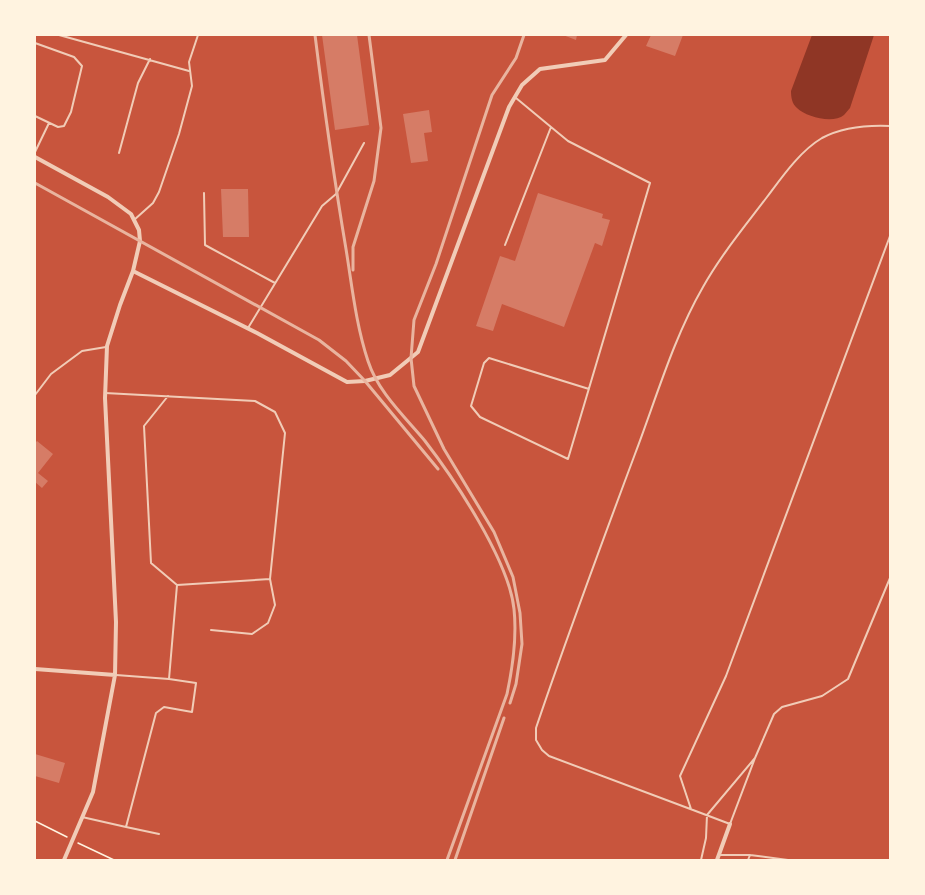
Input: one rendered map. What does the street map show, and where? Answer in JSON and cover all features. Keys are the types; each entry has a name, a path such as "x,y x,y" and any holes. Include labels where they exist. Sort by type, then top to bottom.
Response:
{"street":[{"path":"133,271 248,328 347,382 365,382 390,376 418,352 510,107 522,84 540,69 605,60 626,35"},
{"path":"35,157 108,197 131,214 139,230 140,241 133,271 107,346 105,393 116,622 115,675 92,792 64,860"},
{"path":"35,670 115,675"},
{"path":"717,860 730,824"}],"lane":[{"path":"59,35 150,59 189,72"},
{"path":"134,220 153,203 159,192 179,134 192,86 189,72 189,62 198,35"},
{"path":"35,43 74,57 82,66 71,112 64,126 58,127 35,116"},
{"path":"119,153 138,83 150,59"},
{"path":"515,97 568,141 650,182 568,459 480,417 471,406 484,363 489,358 588,390"},
{"path":"35,152 49,123"},
{"path":"890,126 870,125 839,131 821,139 806,150 774,188 731,244 703,286 692,307 670,361 565,641 536,728 536,740 542,750 549,756 730,824 755,758 774,714 782,707 822,696 848,679 890,578"},
{"path":"504,245 551,127"},
{"path":"248,328 322,206 336,194 364,143"},
{"path":"204,193 205,245 275,283"},
{"path":"691,810 680,776 726,676 890,236"},
{"path":"35,395 51,374 82,351 107,346"},
{"path":"105,393 255,402 275,412 284,433 270,579 275,605 268,624 252,634 211,630"},
{"path":"168,396 144,426 151,563 177,585 270,579"},
{"path":"169,679 177,585"},
{"path":"115,675 169,679 196,683 192,712 164,707 156,713 126,827"},
{"path":"701,860 706,838 706,816 755,758"},
{"path":"82,818 159,834"},
{"path":"719,855 750,855 788,860"},
{"path":"748,860 750,855"}],"shaded area":[{"path":"812,35 874,35 850,108 839,118 827,119 813,117 801,111 795,106 792,100 791,91"}],"building":[{"path":"322,35 357,35 369,125 335,130"},
{"path":"563,35 577,35 576,40"},
{"path":"651,35 683,35 675,56 646,46"},
{"path":"429,110 432,132 424,133 428,161 411,163 403,114"},
{"path":"221,189 248,189 249,237 223,237"},
{"path":"538,193 603,214 602,218 610,220 602,246 595,243 564,327 502,304 493,331 476,326 500,256 515,261"},
{"path":"37,441 53,454 38,473 48,481 42,488 35,482 35,443"},
{"path":"35,754 65,763 59,783 35,776"}],"railway":[{"path":"315,35 329,142 352,291 360,334 368,361 378,383 400,413 437,457 479,522 492,545 502,568 510,590 514,609 514,652 507,694 447,860"},
{"path":"353,270 353,247 374,181 381,128 369,35"},
{"path":"510,703 516,684 522,644 520,613 513,577 494,532 444,449 414,386 411,358 414,320 436,264 492,95 516,58 524,35"},
{"path":"35,183 319,340 346,361 365,381 438,469"},
{"path":"455,860 504,718"}]}
